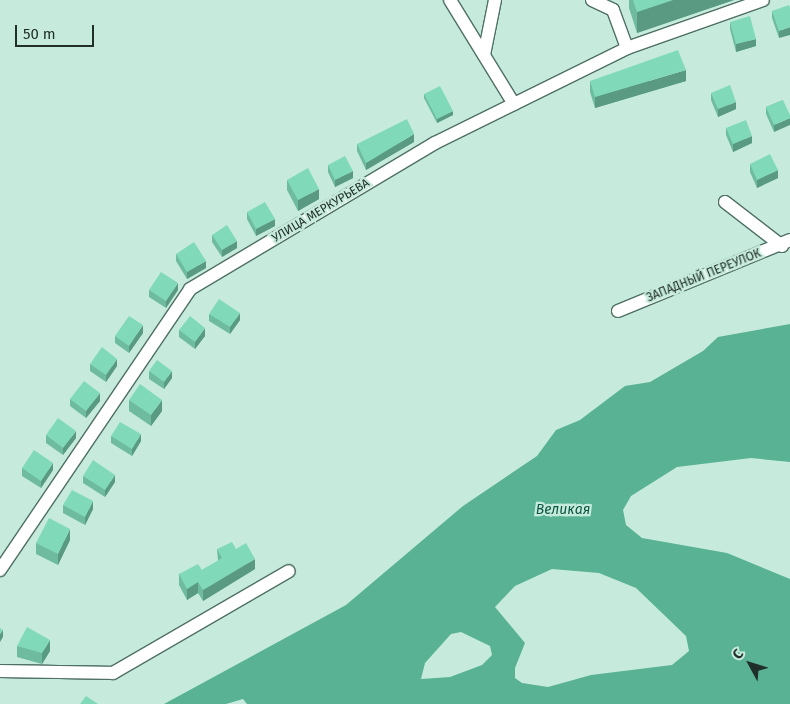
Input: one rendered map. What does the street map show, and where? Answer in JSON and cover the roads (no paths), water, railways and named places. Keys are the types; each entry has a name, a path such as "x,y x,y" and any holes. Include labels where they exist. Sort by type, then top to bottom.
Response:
{"street":[{"path":"450,0 514,104"},
{"path":"484,55 495,0"},
{"path":"592,0 616,5 627,48"},
{"name":"УЛИЦА МЕРКУРЬЕВА","path":"0,570 190,289 435,143 627,48 764,0"},
{"path":"725,202 786,243"},
{"name":"ЗАПАДНЫЙ ПЕРЕУЛОК","path":"618,311 786,243"},
{"path":"0,671 113,673 289,571"}],"water":[{"name":"Великая","path":"790,324 790,462 751,458 677,467 631,496 623,510 626,525 642,538 727,553 790,579 790,704 247,704 243,699 226,704 164,704 346,605 463,506 537,456 556,430 580,420 625,386 650,382 703,351 718,337","holes":["552,569 599,573 636,588 686,636 689,651 672,665 591,675 548,687 522,683 515,678 515,668 525,643 495,607 515,586","461,632 490,646 492,655 482,665 450,677 421,679 425,663 451,634"]}]}
